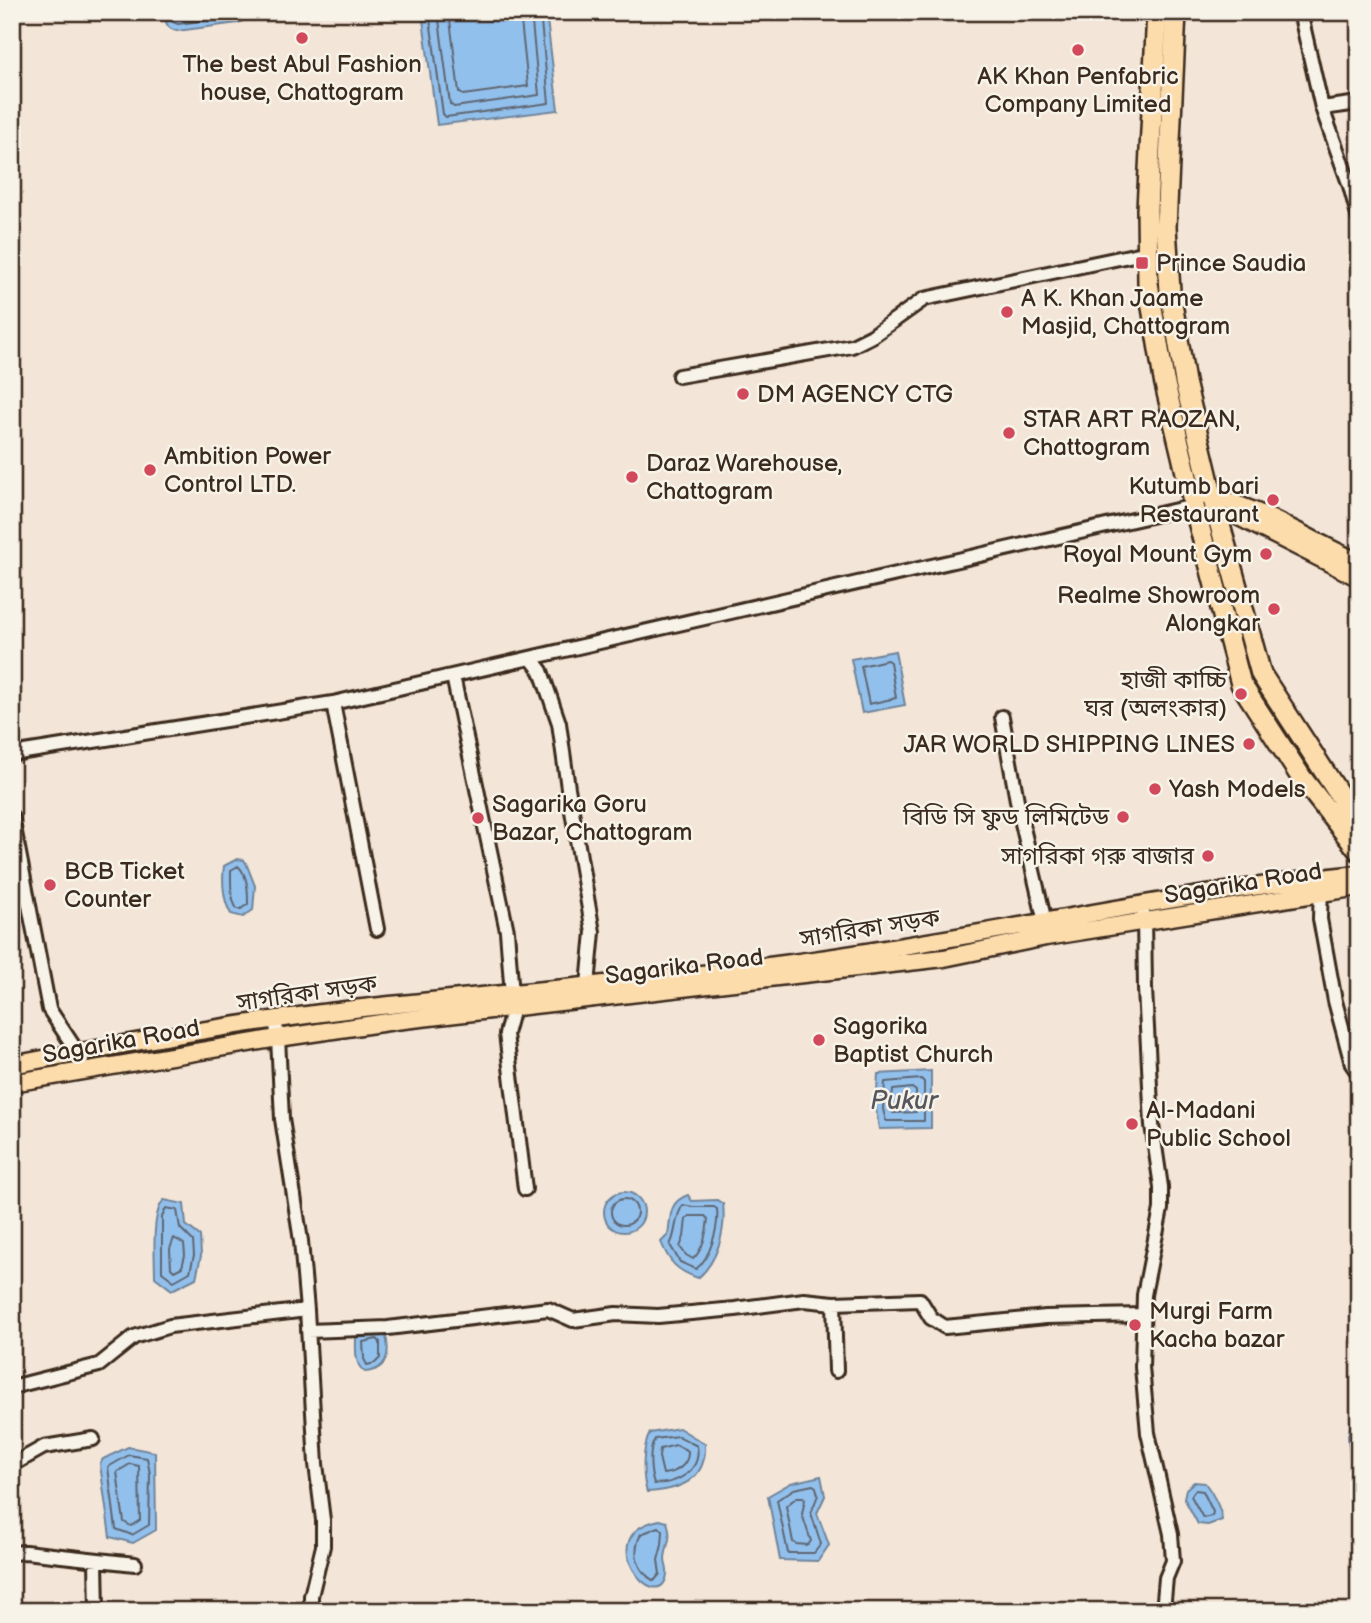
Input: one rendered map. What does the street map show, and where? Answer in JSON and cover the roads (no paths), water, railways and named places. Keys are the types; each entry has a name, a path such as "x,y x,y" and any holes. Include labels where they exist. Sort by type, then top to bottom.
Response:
{"highway":[{"path":"1157,12 1147,209 1148,283 1164,380 1241,684 1301,777 1359,851"},
{"path":"1176,12 1166,227 1170,291 1185,382 1213,502 1261,674 1359,825"}],"main road":[{"path":"1193,500 1213,502 1270,518 1359,562"},
{"path":"1213,502 1359,578"},
{"name":"সাগরিকা সড়ক","path":"12,1065 275,1019 391,1005 512,1001 588,985 704,975 889,950 1144,904 1321,886 1359,874"},
{"name":"Sagarika Road","path":"12,1083 512,1001 944,958 1321,886 1359,887"},
{"path":"942,940 944,958"}],"street":[{"path":"1300,12 1322,108 1354,184 1359,219"},
{"path":"1322,108 1359,103"},
{"path":"679,376 852,346 872,336 923,299 1148,252"},
{"path":"12,754 333,703 1193,500"},
{"path":"531,658 541,671 559,723 593,932 588,985"},
{"path":"453,676 507,931 512,1001 506,1034 525,1189"},
{"path":"333,703 377,929"},
{"path":"1002,717 1018,806 1045,922"},
{"path":"12,817 49,1009 79,1052 85,1070"},
{"path":"1321,886 1320,919 1335,1001 1352,1064 1359,1074"},
{"path":"1144,904 1152,1125 1161,1187 1161,1209 1144,1295 1142,1367 1148,1433 1171,1534 1173,1560 1166,1578 1163,1611"},
{"path":"275,1019 282,1119 307,1310 316,1464 323,1520 323,1546 311,1596 311,1611"},
{"path":"308,1331 388,1328 548,1309 573,1320 616,1314 658,1316 804,1300 834,1303 920,1300 931,1318 944,1327 1046,1317 1143,1315"},
{"path":"834,1303 836,1371"},
{"path":"12,1387 99,1365 134,1337 170,1326 307,1310"},
{"path":"12,1465 44,1447 93,1439"},
{"path":"12,1553 25,1552 135,1564"},
{"path":"96,1561 97,1611"}],"water":[{"path":"165,12 249,12 245,20 238,23 177,31 167,25"},
{"path":"422,12 546,12 558,110 437,125"},
{"path":"895,651 905,705 862,713 851,659"},
{"path":"237,859 246,863 255,886 253,910 243,917 231,914 224,890 224,866"},
{"name":"Pukur","path":"931,1071 931,1128 879,1129 876,1109 878,1074"},
{"path":"624,1192 632,1193 638,1198 643,1204 643,1220 638,1226 632,1231 624,1232 616,1231 610,1226 605,1220 604,1212 605,1204 610,1198 616,1193"},
{"path":"688,1195 692,1201 717,1200 723,1204 719,1244 711,1263 698,1278 675,1265 661,1242 668,1235 674,1206"},
{"path":"164,1200 184,1204 186,1225 200,1236 201,1256 196,1278 172,1290 155,1277 155,1225"},
{"path":"385,1333 388,1347 386,1359 379,1368 365,1372 357,1361 356,1337 359,1334"},
{"path":"1359,1421 1359,1571 1348,1435 1352,1422"},
{"path":"679,1428 705,1444 701,1467 696,1475 680,1486 647,1492 644,1462 645,1446 650,1433"},
{"path":"128,1447 155,1452 156,1530 133,1543 110,1537 100,1464 103,1459"},
{"path":"821,1476 825,1496 817,1513 829,1545 818,1561 780,1560 768,1496 791,1483"},
{"path":"1194,1482 1205,1483 1216,1500 1222,1520 1208,1525 1198,1524 1184,1498 1186,1489"},
{"path":"660,1520 667,1522 669,1533 665,1559 667,1575 661,1586 652,1587 642,1581 633,1569 628,1555 629,1541 639,1528"}],"place":[{"name":"The best Abul Fashion house, Chattogram","path":"302,38"},
{"name":"AK Khan Penfabric Company Limited","path":"1078,50"},
{"name":"Prince Saudia","path":"1142,263"},
{"name":"A K. Khan Jaame Masjid, Chattogram","path":"1007,312"},
{"name":"DM AGENCY CTG","path":"743,394"},
{"name":"STAR ART RAOZAN, Chattogram","path":"1009,433"},
{"name":"Ambition Power Control LTD.","path":"150,470"},
{"name":"Daraz Warehouse, Chattogram","path":"632,477"},
{"name":"Kutumb bari Restaurant","path":"1273,500"},
{"name":"Royal Mount Gym","path":"1266,554"},
{"name":"Realme Showroom Alongkar","path":"1274,609"},
{"name":"হাজী কাচ্চি ঘর (অলংকার)","path":"1241,694"},
{"name":"JAR WORLD SHIPPING LINES","path":"1249,744"},
{"name":"Yash Models","path":"1155,789"},
{"name":"বিডি সি ফুড লিমিটেড","path":"1123,817"},
{"name":"Sagarika Goru Bazar, Chattogram","path":"478,818"},
{"name":"সাগরিকা গরু বাজার","path":"1208,856"},
{"name":"BCB Ticket Counter","path":"50,885"},
{"name":"Sagorika Baptist Church","path":"819,1040"},
{"name":"Al-Madani Public School","path":"1132,1124"},
{"name":"Murgi Farm Kacha bazar","path":"1135,1325"}]}
